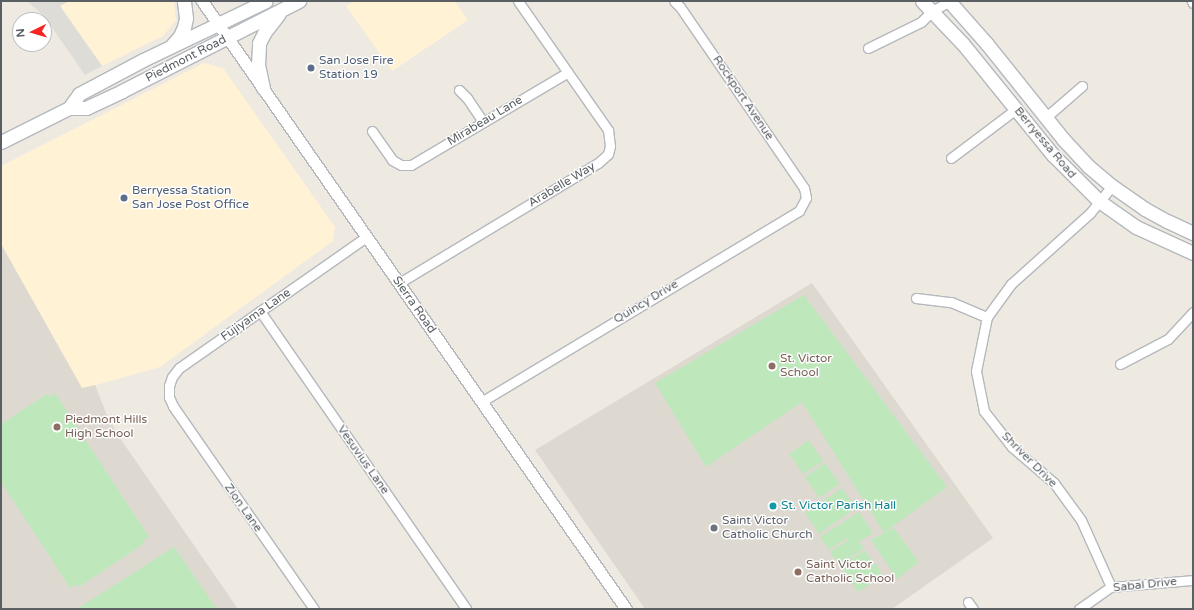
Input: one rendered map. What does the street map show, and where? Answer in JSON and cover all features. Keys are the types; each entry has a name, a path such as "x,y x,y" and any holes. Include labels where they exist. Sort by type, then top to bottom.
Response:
{"main road":[{"path":"170,48 180,36 184,27 186,18 184,1"},
{"name":"Piedmont Road","path":"69,108 79,94 266,1"},
{"name":"Piedmont Road","path":"1,142 69,108 86,108 299,1"},
{"name":"Berryessa Road","path":"922,1 963,44 1053,155 1099,201 1136,227 1193,253"},
{"name":"Berryessa Road","path":"950,1 1046,118 1083,160 1112,186 1162,218 1193,233"},
{"path":"263,88 258,65 260,43 264,32 272,20 285,8"}],"street":[{"name":"Sierra Road","path":"202,1 626,609"},
{"name":"Arabelle Way","path":"399,284 603,160 610,146 608,130 518,1"},
{"name":"Rockport Avenue","path":"674,1 680,7 804,188 806,198"},
{"path":"868,48 921,22 932,11 950,1"},
{"name":"Mirabeau Lane","path":"372,131 392,160 400,166 411,165 568,72"},
{"path":"1046,118 1082,86"},
{"path":"460,90 482,122"},
{"path":"951,158 1016,109"},
{"name":"Shriver Drive","path":"1111,587 1081,520 1054,483 1012,447 984,411 976,370 987,317 1011,284 1090,213 1112,186"},
{"name":"Quincy Drive","path":"481,402 799,211 806,198"},
{"name":"Fujiyama Lane","path":"173,406 169,397 169,386 172,377 179,368 366,237"},
{"path":"916,298 951,302 987,317"},
{"name":"Vesuvius Lane","path":"260,311 466,609"},
{"path":"1120,364 1168,339 1193,312"},
{"name":"Zion Lane","path":"173,406 314,609"},
{"name":"Sabal Drive","path":"1079,609 1111,587 1193,580"}],"shaded area":[{"path":"27,1 69,1 60,6 102,66 85,75 52,28 52,12 39,12"},
{"path":"69,1 174,1 176,20 163,36 102,66 60,6"},
{"path":"355,1 455,1 468,20 392,71 346,6"},
{"path":"204,63 223,68 335,227 333,241 160,367 82,389 1,244 1,166"},
{"name":"Piedmont Hills High School","path":"1,244 82,388 95,385 106,413 122,441 238,609 1,609"},
{"name":"St. Victor School","path":"812,283 993,538 892,609 645,609 535,450"}],"green space":[{"path":"804,295 947,487 885,532 894,528 919,562 897,579 871,540 884,533 802,402 706,467 655,383"},
{"path":"55,393 149,537 143,540 145,543 79,587 76,584 70,588 1,482 1,424 47,394 49,397"},
{"path":"809,440 823,461 803,474 789,454"},
{"path":"825,463 840,484 819,498 805,477"},
{"path":"842,488 856,508 819,534 805,513"},
{"path":"859,512 873,533 859,542 864,548 839,565 830,552 848,540 847,538 829,550 820,537"},
{"path":"174,547 217,609 77,609"},
{"path":"865,550 873,563 857,574 875,563 883,576 858,592 840,566"}],"place":[{"name":"San Jose Fire Station 19","path":"311,68"},
{"name":"Berryessa Station San Jose Post Office","path":"124,198"},
{"name":"St. Victor School","path":"772,366"},
{"name":"Piedmont Hills High School","path":"57,427"},
{"name":"St. Victor Parish Hall","path":"773,506"},
{"name":"Saint Victor Catholic Church","path":"714,528"},
{"name":"Saint Victor Catholic School","path":"798,572"}]}
